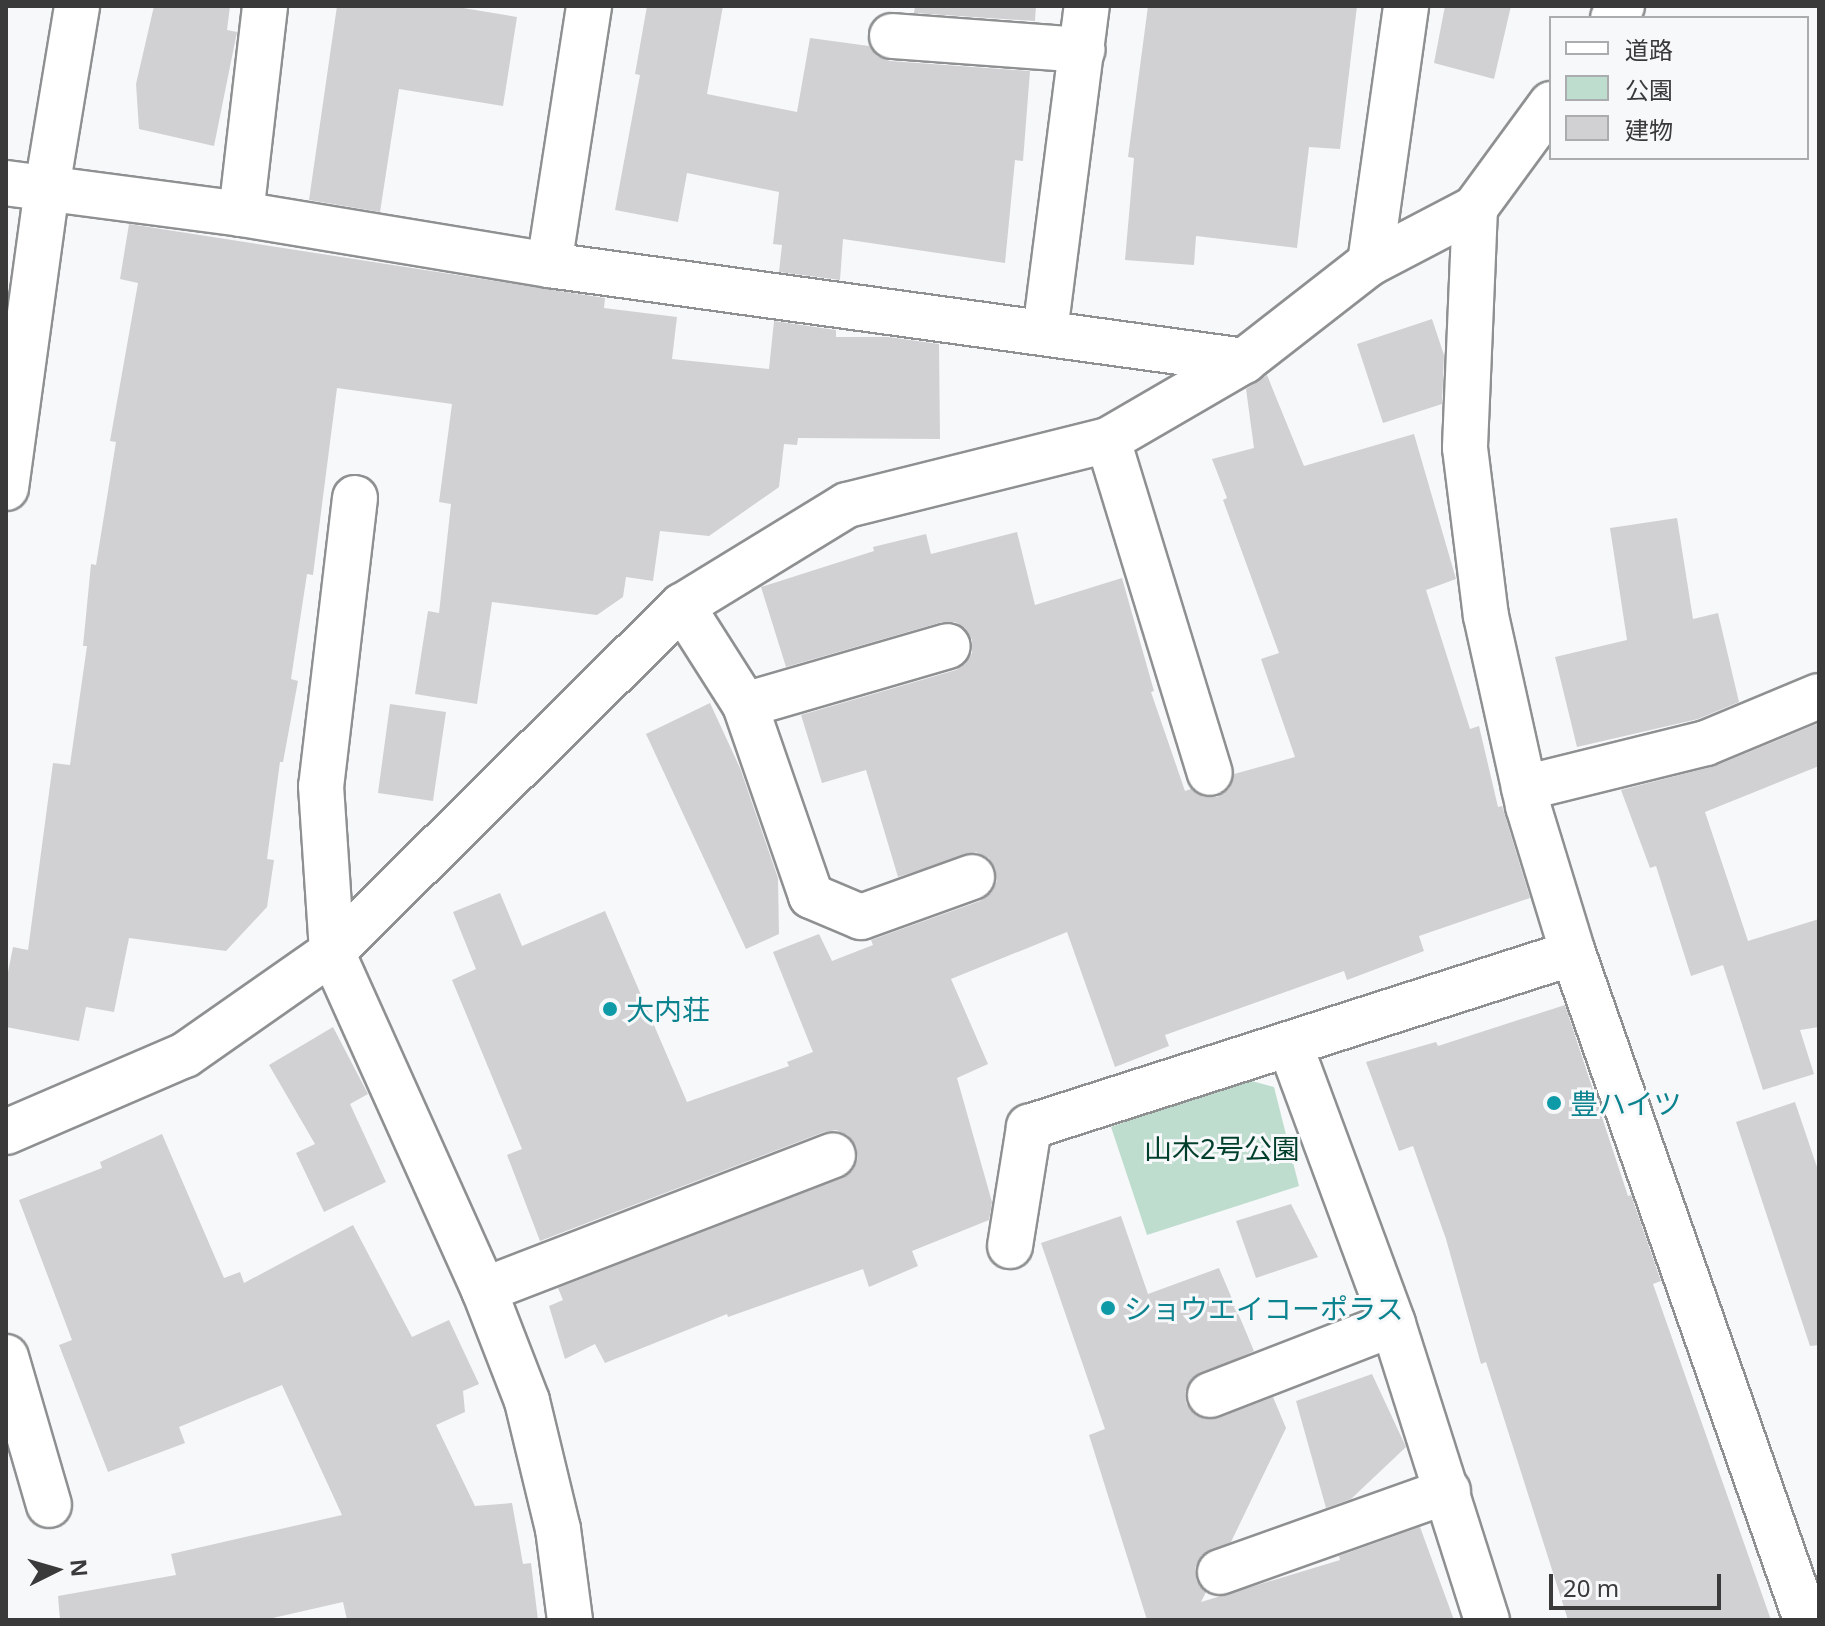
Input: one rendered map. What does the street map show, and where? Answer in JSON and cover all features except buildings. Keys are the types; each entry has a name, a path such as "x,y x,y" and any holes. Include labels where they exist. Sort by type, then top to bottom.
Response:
{"street":[{"path":"6,488 26,186 77,6"},
{"path":"241,214 265,6"},
{"path":"549,265 589,6"},
{"path":"1045,332 1087,6"},
{"path":"1370,263 1406,6"},
{"path":"892,36 1082,50"},
{"path":"6,1132 185,1055 332,952 682,606 847,505 1108,440 1244,361 1370,263 1475,208 1549,107"},
{"path":"26,186 241,214 549,265 1244,361"},
{"path":"1475,208 1465,448 1486,616 1524,788 1573,953 1806,1620"},
{"path":"1108,440 1210,773"},
{"path":"355,498 321,786 332,952 484,1290 527,1401 558,1529 570,1620"},
{"path":"682,606 745,705 811,896 861,917 972,877"},
{"path":"745,705 948,646"},
{"path":"1524,788 1706,743 1819,696"},
{"path":"1010,1246 1029,1127 1573,953"},
{"path":"1290,1045 1393,1324 1487,1620"},
{"path":"484,1290 833,1155"},
{"path":"1210,1395 1393,1324"},
{"path":"6,1357 49,1505"},
{"path":"1220,1572 1448,1491"}],"green space":[{"name":"山木2号公園","path":"1241,1078 1274,1087 1299,1186 1147,1235 1111,1127"}],"place":[{"name":"大内荘","path":"610,1009"},
{"name":"豊ハイツ","path":"1554,1103"},
{"name":"ショウエイコーポラス","path":"1108,1308"}]}
